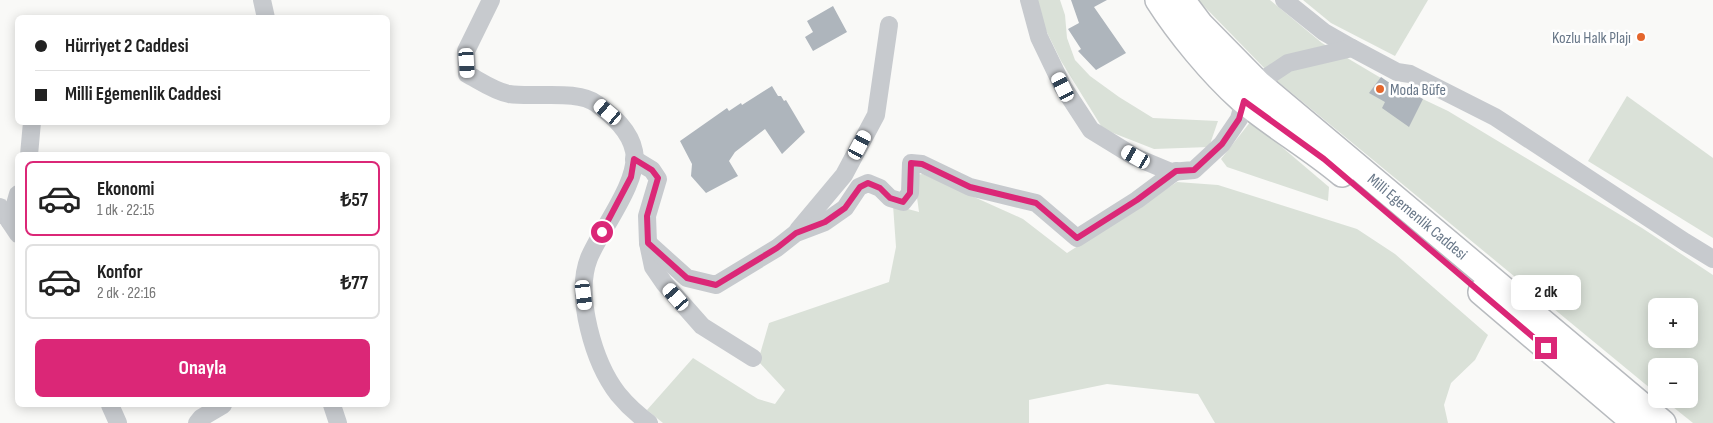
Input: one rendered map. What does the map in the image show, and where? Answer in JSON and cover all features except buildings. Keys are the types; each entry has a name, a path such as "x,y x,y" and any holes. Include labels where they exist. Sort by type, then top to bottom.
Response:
{"highway":[{"name":"Milli Egemenlik Caddesi","path":"1158,0 1200,55 1251,92 1663,423"},
{"name":"Milli Egemenlik Caddesi","path":"1182,0 1251,92 1324,159 1635,423"}],"street":[{"path":"262,0 265,15"},
{"path":"491,0 466,51 468,74 507,93 535,96 579,95 595,102 619,122 630,138 634,152 631,177 589,258 583,280 589,329 605,373 618,394 637,414 649,423"},
{"path":"1029,0 1038,37 1063,87 1091,130 1136,157 1171,172 1194,170 1222,144 1239,119 1251,92 1288,63 1352,48"},
{"path":"1284,0 1324,32 1352,48 1397,72 1410,74 1495,117 1713,259"},
{"path":"648,243 687,278 716,285 777,248 796,233 844,175 876,115 889,25"},
{"path":"29,152 32,125"},
{"path":"634,159 652,170 658,178 647,216 648,243 653,266 664,283 702,326 753,358"},
{"path":"796,233 825,222 838,213 845,208 860,187 868,183 880,188 890,198 903,202 910,193 911,163 922,164 970,187 1036,203 1077,238 1137,200 1176,171"},
{"path":"9,221 15,203"},
{"path":"111,407 118,423"},
{"path":"197,423 201,418 220,407"},
{"path":"333,407 338,423"}],"shaded area":[{"path":"1034,0 1060,0 1065,15 1067,38 1075,60 1090,76 1119,97 1153,118 1218,121 1209,147 1154,149 1103,129 1061,61 1037,12"},
{"path":"1198,0 1270,0 1322,43 1391,84 1448,111 1642,228 1713,275 1713,423 1693,423 1674,408 1698,408 1698,358 1648,358 1648,386 1276,80"},
{"path":"1303,0 1428,0 1395,56 1331,23"},
{"path":"1627,96 1713,158 1713,238 1588,161"},
{"path":"1251,121 1329,187 1328,201 1227,167 1221,159"},
{"path":"923,174 1023,219 1067,253 1177,182 1218,185 1357,229 1395,254 1488,335 1475,360 1451,383 1444,405 1448,423 1215,423 1198,394 1107,384 1029,400 1029,423 663,423 647,410 693,358 758,399 775,404 785,390 758,361 769,323 889,282 896,247 893,205 919,212 914,175"}],"place":[{"name":"Kozlu Halk Plajı","path":"1641,37"},
{"name":"Moda Büfe","path":"1380,89"}],"route":[{"path":"602,232 631,177 634,159 652,170 658,178 647,216 648,243 687,278 716,285 777,248 796,233 825,222 845,208 860,187 868,183 880,188 890,198 903,202 910,193 909,175 911,163 922,164 970,187 1036,203 1077,238 1137,200 1176,171 1194,170 1222,144 1239,119 1244,101 1324,159 1546,348"}]}
